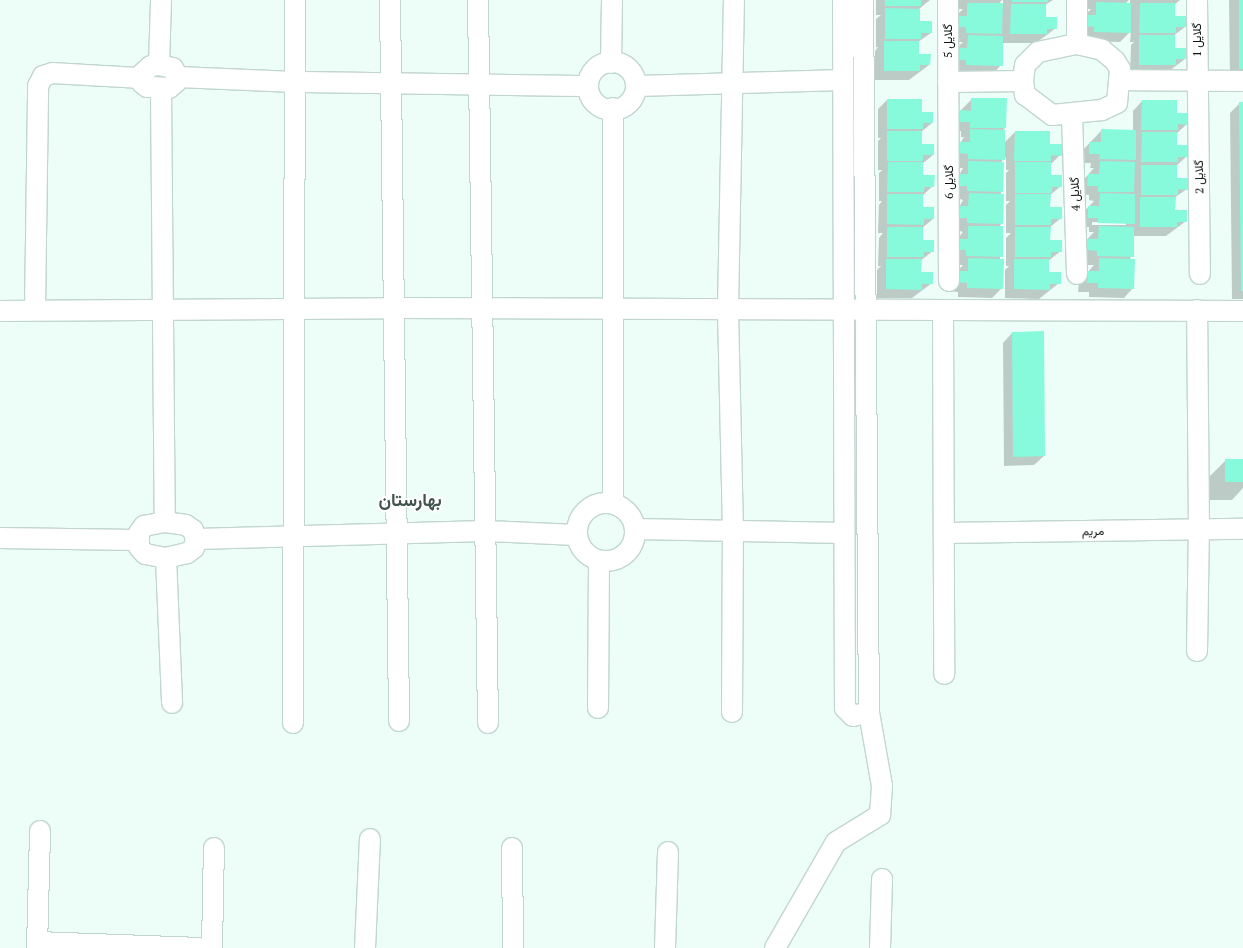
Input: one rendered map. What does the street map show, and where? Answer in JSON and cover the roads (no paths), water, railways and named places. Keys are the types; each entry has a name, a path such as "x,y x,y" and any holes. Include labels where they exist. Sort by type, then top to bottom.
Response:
{"street":[{"path":"159,65 161,0"},
{"path":"293,723 295,0"},
{"path":"390,0 399,721"},
{"path":"478,0 488,723"},
{"path":"611,64 612,0"},
{"path":"732,712 733,531 728,309 734,0"},
{"path":"843,0 845,708 853,716 869,712"},
{"path":"775,948 836,842 880,815 882,786 869,712 863,0"},
{"name":"گلایل 5","path":"948,0 948,82"},
{"path":"1077,0 1077,44"},
{"name":"گلایل 1","path":"1197,80 1198,0"},
{"path":"1077,44 1102,50 1115,61 1120,69 1120,80 1117,103 1102,110 1052,115 1038,108 1025,95 1022,81 1025,66 1038,52 1077,44"},
{"path":"611,64 623,65 630,70 637,86 628,103 613,108 595,104 589,97 587,86 593,70 599,65 611,64"},
{"path":"142,78 146,68 159,65 174,68 178,77"},
{"path":"35,310 38,86 43,76 53,72 142,78"},
{"path":"178,77 295,82 587,86"},
{"path":"142,78 147,87 160,89 173,86 178,77"},
{"path":"637,86 843,80"},
{"path":"1120,80 1243,81"},
{"name":"گلایل 2","path":"1197,80 1200,274"},
{"path":"948,82 1022,81"},
{"name":"گلایل 6","path":"948,82 949,281"},
{"path":"160,89 165,522"},
{"path":"613,108 614,503"},
{"name":"گلایل 4","path":"1072,114 1077,274"},
{"path":"0,311 294,308 1243,311"},
{"path":"943,310 944,674"},
{"path":"1197,310 1200,529 1197,651"},
{"path":"614,503 629,512 636,530 632,548 618,560 599,562 584,552 576,534 581,516 595,504 614,503"},
{"path":"165,522 186,524 196,539 194,548 186,554 166,558 145,554 137,540 144,526 165,522"},
{"name":"مریم","path":"944,533 1243,529"},
{"path":"636,530 844,533"},
{"path":"196,539 294,534 396,532 485,531 576,534"},
{"path":"0,538 137,540"},
{"path":"166,558 172,702"},
{"path":"598,708 599,562"},
{"path":"40,831 37,945 200,948"},
{"path":"365,948 370,839"},
{"path":"212,948 214,848"},
{"path":"512,848 513,948"},
{"path":"665,948 668,852"},
{"path":"880,948 882,878"}],"district":[{"name":"بهارستان","path":"410,499"}]}
